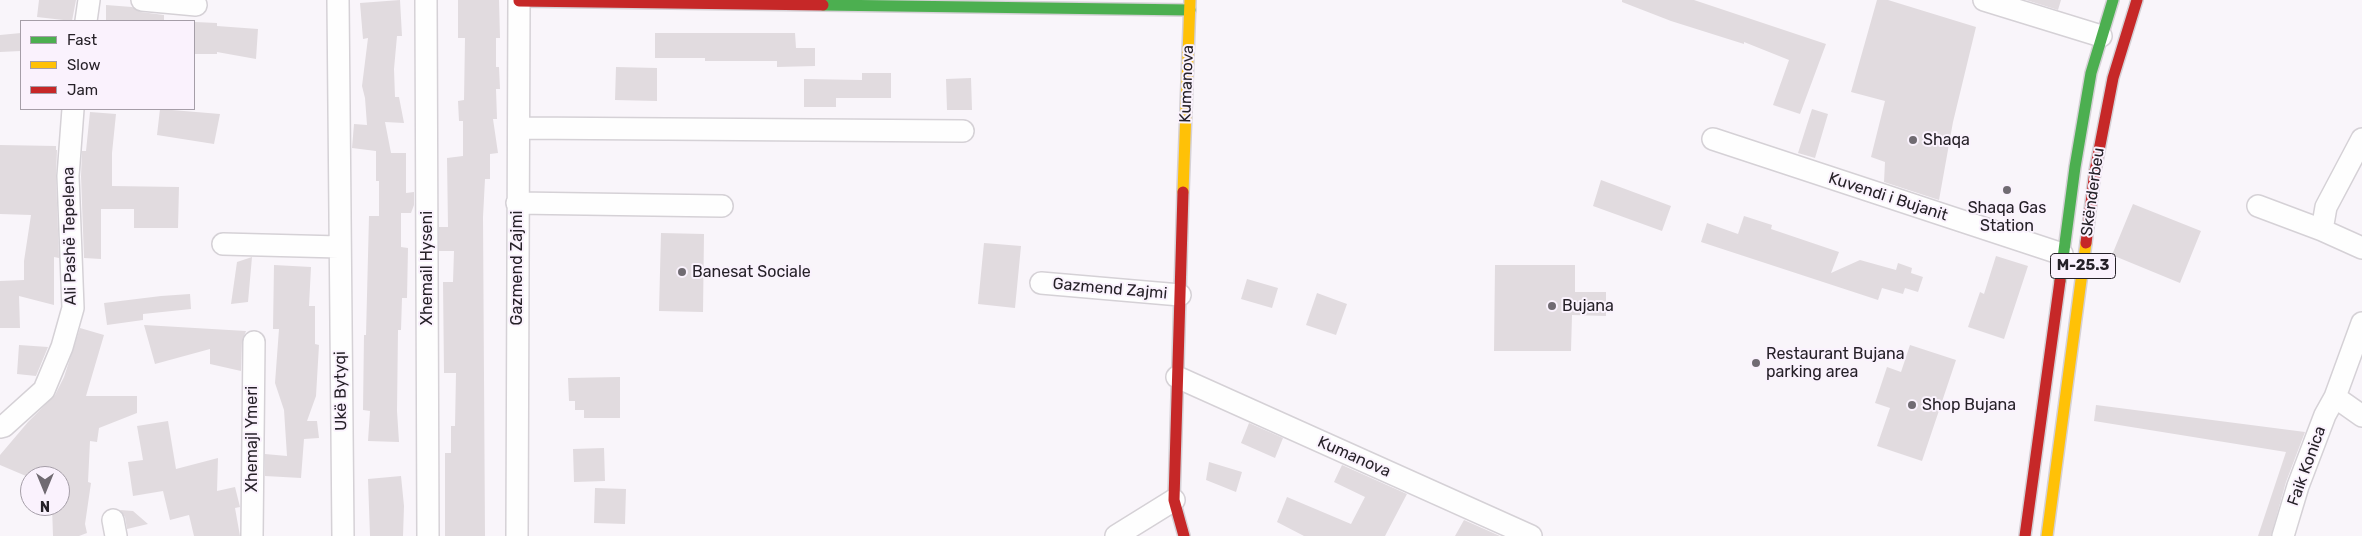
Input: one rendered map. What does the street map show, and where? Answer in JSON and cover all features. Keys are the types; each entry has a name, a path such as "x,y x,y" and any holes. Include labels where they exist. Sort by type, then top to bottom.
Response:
{"main road":[{"path":"519,0 1190,5"},
{"name":"Skënderbeu","path":"2025,536 2062,254 2091,73 2113,0"},
{"name":"Skënderbeu","path":"2047,536 2095,171 2113,78 2137,0"},
{"name":"Kumanova","path":"1184,536 1174,500 1190,5"}],"street":[{"path":"86,20 89,0"},
{"path":"142,0 196,5"},
{"name":"Ukë Bytyqi","path":"338,0 343,536"},
{"name":"Xhemail Hyseni","path":"426,0 428,536"},
{"name":"Gazmend Zajmi","path":"517,536 519,0"},
{"path":"1984,0 2101,36"},
{"name":"Ali Pashë Tepelena","path":"0,427 4,426 44,390 62,347 73,308 68,176 73,110"},
{"path":"519,128 963,131"},
{"name":"Kuvendi i Bujanit","path":"1713,139 2062,254"},
{"path":"2322,230 2326,207 2362,139"},
{"path":"517,203 722,206"},
{"path":"2258,206 2322,230 2362,248"},
{"path":"222,244 339,247"},
{"name":"Gazmend Zajmi","path":"1041,283 1180,295"},
{"name":"Faik Konica","path":"2283,536 2298,486 2325,416 2335,397 2362,324"},
{"name":"Xhemajl Ymeri","path":"252,536 254,342"},
{"name":"Kumanova","path":"1177,377 1531,536"},
{"path":"2335,397 2362,416"},
{"path":"1116,536 1174,500"}],"building":[{"path":"39,0 76,0 72,20 37,17"},
{"path":"400,0 402,36 397,36 394,69 395,97 399,97 404,123 385,122 391,153 406,153 406,193 414,192 414,205 411,213 401,213 401,247 408,248 407,298 402,298 401,330 398,330 397,411 399,442 368,441 370,411 363,410 369,216 379,216 379,181 376,181 376,151 352,148 354,124 367,125 362,86 368,38 363,39 360,3"},
{"path":"458,0 499,0 500,38 496,38 496,67 499,67 500,89 496,89 497,119 493,119 498,153 490,154 490,179 485,179 483,217 485,536 445,536 445,453 451,453 451,426 455,426 456,373 444,373 443,282 453,282 454,251 439,251 439,227 448,227 447,158 463,156 463,121 459,121 458,101 464,100 465,38 458,38"},
{"path":"1622,0 1694,0 1826,44 1800,114 1773,105 1789,60 1744,42 1744,44 1671,21 1622,2"},
{"path":"1877,0 1888,0 1976,27 1953,122 1939,200 1884,182 1885,162 1871,157 1885,101 1851,92"},
{"path":"2026,0 2061,0 2058,10"},
{"path":"106,5 132,7 141,12 164,15 164,20 106,20"},
{"path":"195,22 217,23 217,26 258,29 256,59 217,52 217,54 195,54"},
{"path":"20,33 20,51 0,52 0,35"},
{"path":"655,33 795,33 796,48 815,48 815,66 777,67 777,61 705,61 705,58 655,58"},
{"path":"616,67 657,68 657,101 615,100"},
{"path":"862,73 891,73 891,98 836,98 836,107 804,107 804,79 862,80"},
{"path":"971,78 972,110 947,110 946,79"},
{"path":"1812,109 1828,114 1815,158 1798,153"},
{"path":"160,110 220,114 214,144 157,135"},
{"path":"90,112 116,114 112,153 112,186 179,187 178,228 134,228 134,209 101,209 101,259 84,258 82,151 86,151"},
{"path":"0,145 56,146 57,150 59,258 54,257 54,305 19,296 20,328 0,328 0,281 24,280 24,261 31,215 0,214"},
{"path":"1601,180 1671,206 1662,231 1593,206"},
{"path":"2133,204 2201,231 2180,283 2112,255"},
{"path":"1744,216 1772,225 1771,229 1839,252 1831,273 1860,260 1896,270 1898,263 1912,268 1911,273 1923,277 1918,292 1905,288 1903,294 1882,288 1878,300 1701,242 1707,223 1738,234"},
{"name":"Banesat Sociale","path":"661,233 704,234 703,312 659,311"},
{"path":"984,243 1021,246 1015,308 978,304"},
{"path":"1996,256 2028,266 2004,339 1968,327 1980,292 1984,294"},
{"path":"252,257 248,302 231,304 237,262"},
{"path":"274,265 311,267 309,306 315,306 315,344 319,345 316,396 307,421 317,421 319,438 304,439 301,478 265,476 265,454 287,456 284,410 275,383 279,329 273,329"},
{"path":"1495,265 1575,265 1575,292 1606,292 1606,316 1572,315 1571,351 1494,351"},
{"path":"1247,279 1278,288 1272,308 1241,299"},
{"path":"1317,293 1347,304 1336,335 1306,325"},
{"path":"190,294 191,309 143,314 143,320 107,325 104,303"},
{"path":"144,325 246,331 242,342 241,371 210,364 210,349 155,364"},
{"path":"80,328 104,335 86,396 137,396 137,413 99,428 97,442 90,441 88,482 91,483 85,524 87,533 79,536 53,536 52,516 70,516 70,466 20,466 20,473 0,465 0,455 28,422 55,395 64,377"},
{"path":"19,345 48,347 36,376 17,374"},
{"name":"Shop Bujana","path":"1910,345 1956,360 1922,461 1877,446 1890,408 1875,403 1887,367 1901,372"},
{"path":"620,377 620,418 584,418 584,410 575,410 575,401 569,401 568,378"},
{"path":"2096,405 2305,432 2286,482 2271,536 2258,536 2286,452 2094,421"},
{"path":"168,421 176,469 218,458 217,491 235,487 240,507 235,508 240,536 194,536 189,515 170,520 163,491 133,496 128,462 143,460 137,426"},
{"path":"1249,423 1283,438 1275,458 1241,443"},
{"path":"604,448 605,481 574,482 573,449"},
{"path":"1209,462 1242,472 1236,492 1206,480"},
{"path":"1342,465 1407,494 1385,536 1304,536 1277,522 1287,497 1351,524 1365,497 1334,482"},
{"path":"401,476 404,506 403,536 370,536 368,479"},
{"path":"595,488 626,489 625,524 594,523"},
{"path":"120,510 133,511 148,524 127,529 125,517"},
{"path":"1464,520 1500,536 1455,536"}],"traffic: fast":[{"path":"2060,281 2075,167 2091,73 2113,0"},
{"path":"823,5 1190,10"}],"traffic: slow":[{"path":"1183,192 1190,0"},
{"path":"2047,536 2086,243"}],"traffic: jam":[{"path":"2086,243 2095,171 2113,78 2137,0"},
{"path":"519,1 823,5"},
{"path":"1183,192 1174,500 1184,536"},
{"path":"2025,536 2060,281"}],"place":[{"name":"Shaqa","path":"1913,140"},
{"name":"Shaqa Gas Station","path":"2007,190"},
{"name":"Banesat Sociale","path":"682,272"},
{"name":"Bujana","path":"1552,306"},
{"name":"Restaurant Bujana parking area","path":"1756,363"},
{"name":"Shop Bujana","path":"1912,405"}]}
